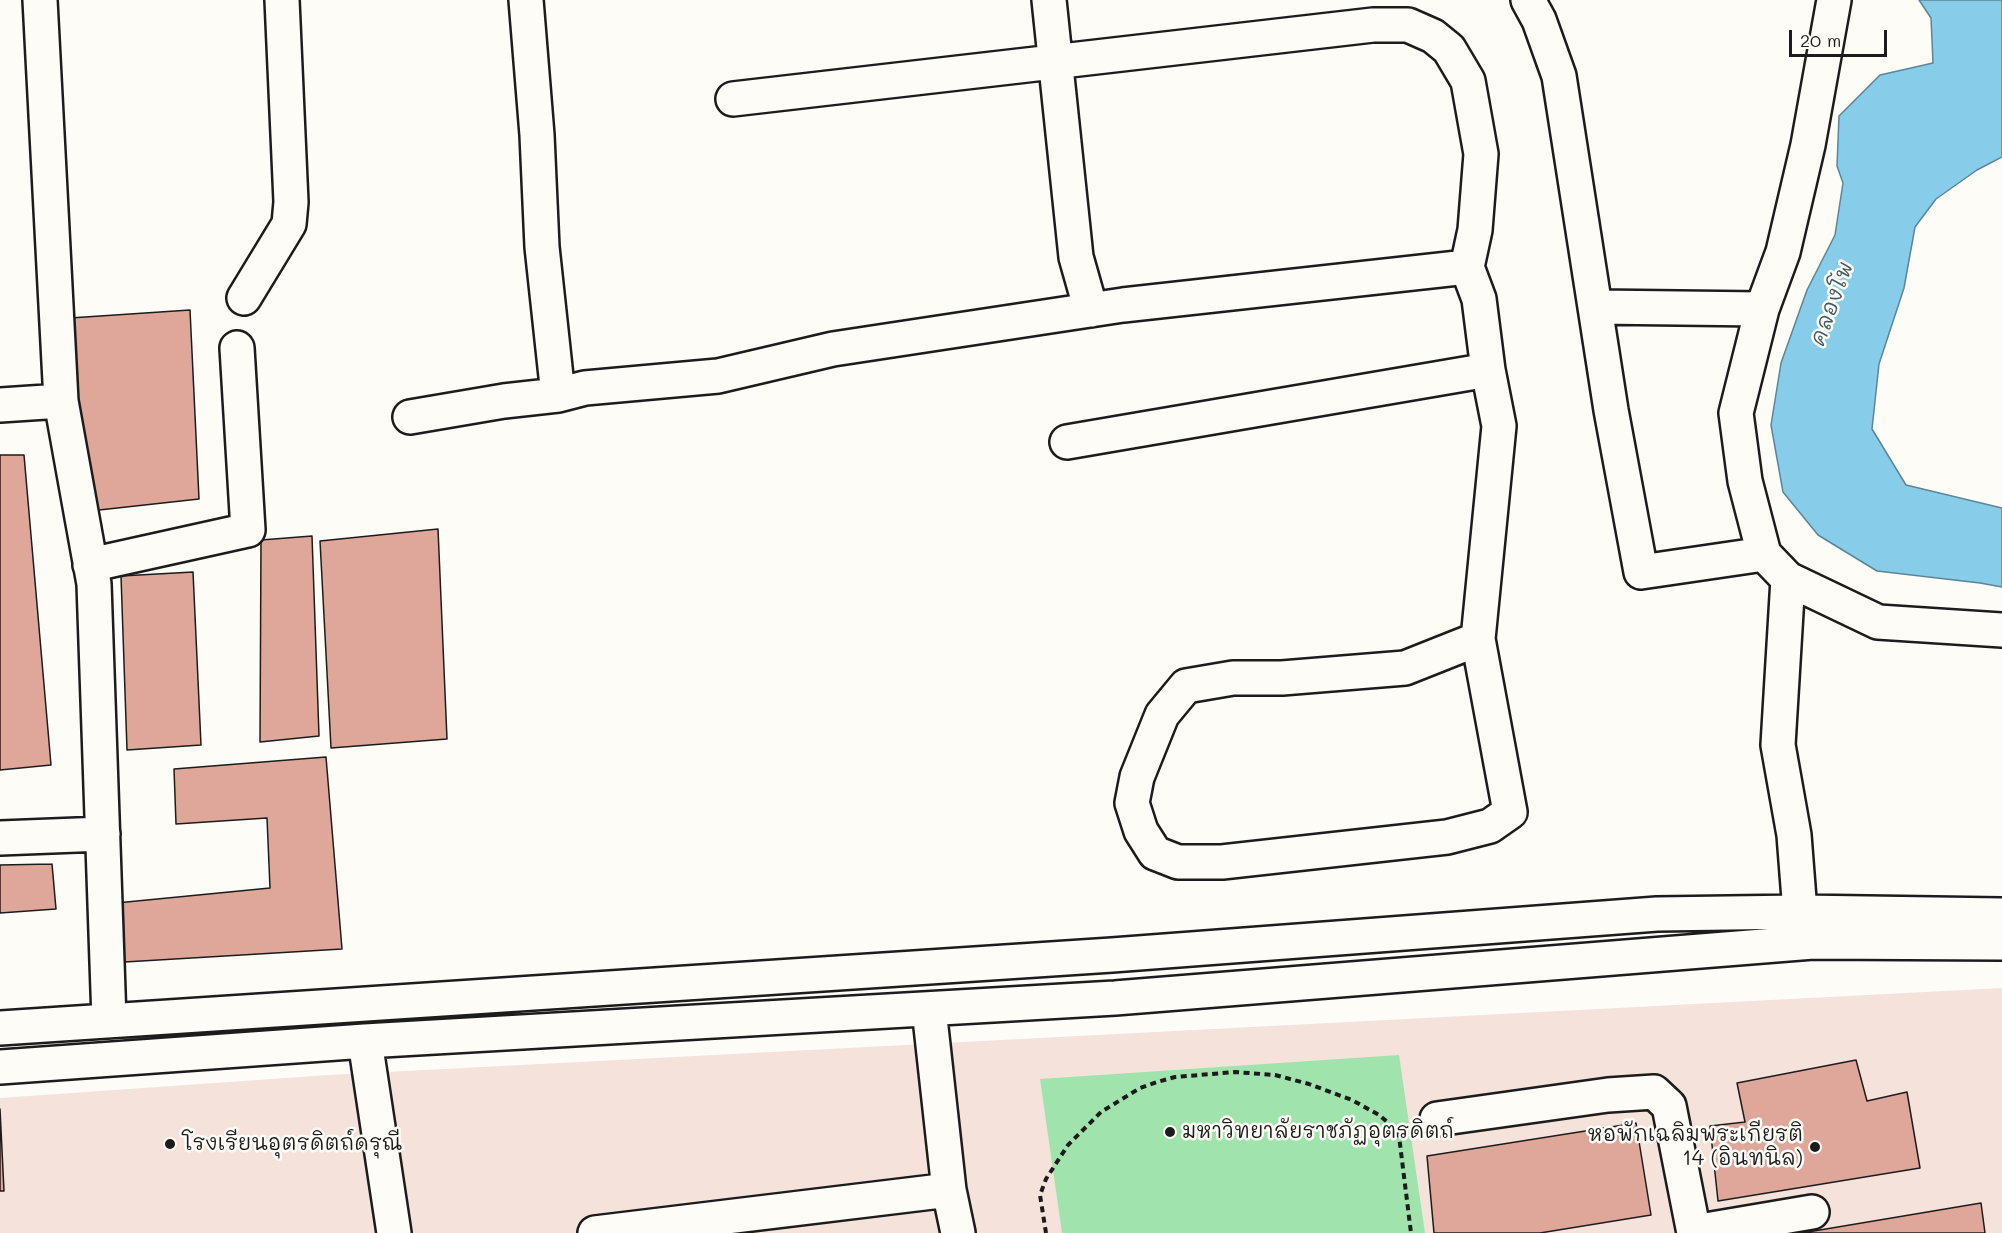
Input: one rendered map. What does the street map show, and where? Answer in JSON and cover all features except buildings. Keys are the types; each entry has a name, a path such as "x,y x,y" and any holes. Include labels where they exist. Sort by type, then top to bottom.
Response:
{"street":[{"path":"40,0 61,401 90,565 95,611 109,1020"},
{"path":"244,298 289,224 291,202 282,0"},
{"path":"526,0 537,135 542,247 558,395"},
{"path":"1049,0 1076,257 1091,310"},
{"path":"1528,0 1539,20 1559,76 1611,410 1641,572 1764,554"},
{"path":"1834,0 1808,146 1783,252 1762,309 1736,413 1745,481 1764,554 1788,579 1878,622 2002,630"},
{"path":"733,99 1373,25 1408,25 1433,36 1449,49 1468,81 1481,154 1475,230 1467,267 1479,299 1488,370 1499,426 1478,639 1510,812 1490,826 1447,837 1222,862 1178,862 1155,852 1141,831 1132,803 1137,777 1162,715 1186,686 1233,678 1282,678 1405,668 1478,639"},
{"path":"410,417 504,400 558,395 585,388 718,376 833,349 1123,305 1467,267"},
{"path":"1596,307 1762,309"},
{"path":"90,565 248,530 237,348"},
{"path":"1067,442 1488,370"},
{"path":"0,405 61,401"},
{"path":"1788,579 1778,745 1794,835 1800,912"},
{"path":"0,838 103,834"},
{"path":"0,1028 1112,955 1657,914 1800,912 2002,915"},
{"path":"0,1068 365,1041 1115,998 1813,942 2002,943"},
{"path":"1112,955 1115,998"},
{"path":"929,1009 949,1190 958,1233"},
{"path":"365,1041 394,1233"},
{"path":"1437,1119 1608,1095 1654,1092 1670,1106 1694,1232 1812,1212"},
{"path":"596,1233 949,1190"}],"path":[{"path":"1046,1233 1040,1195 1046,1179 1068,1145 1101,1112 1140,1088 1166,1079 1235,1072 1275,1075 1309,1084 1352,1100 1379,1115 1391,1125 1399,1136 1411,1233"}],"shaded area":[{"name":"มหาวิทยาลัยราชภัฏอุตรดิตถ์","path":"2002,988 2002,1233 0,1233 0,1098 329,1075"}],"green space":[{"path":"1399,1055 1425,1233 1062,1233 1040,1079"}],"water":[{"name":"คลองโพ","path":"1919,0 2002,0 2002,157 1977,170 1936,199 1915,227 1904,288 1879,364 1872,429 1906,485 2002,508 2002,587 1877,571 1818,535 1783,492 1771,425 1781,363 1807,290 1835,235 1843,183 1837,166 1839,116 1880,75 1933,63 1931,18"}],"place":[{"name":"มหาวิทยาลัยราชภัฏอุตรดิตถ์","path":"1170,1132"},
{"name":"โรงเรียนอุตรดิตถ์ดรุณี","path":"170,1144"},
{"name":"หอพักเฉลิมพระเกียรติ 14 (อินทนิล)","path":"1815,1147"}]}
